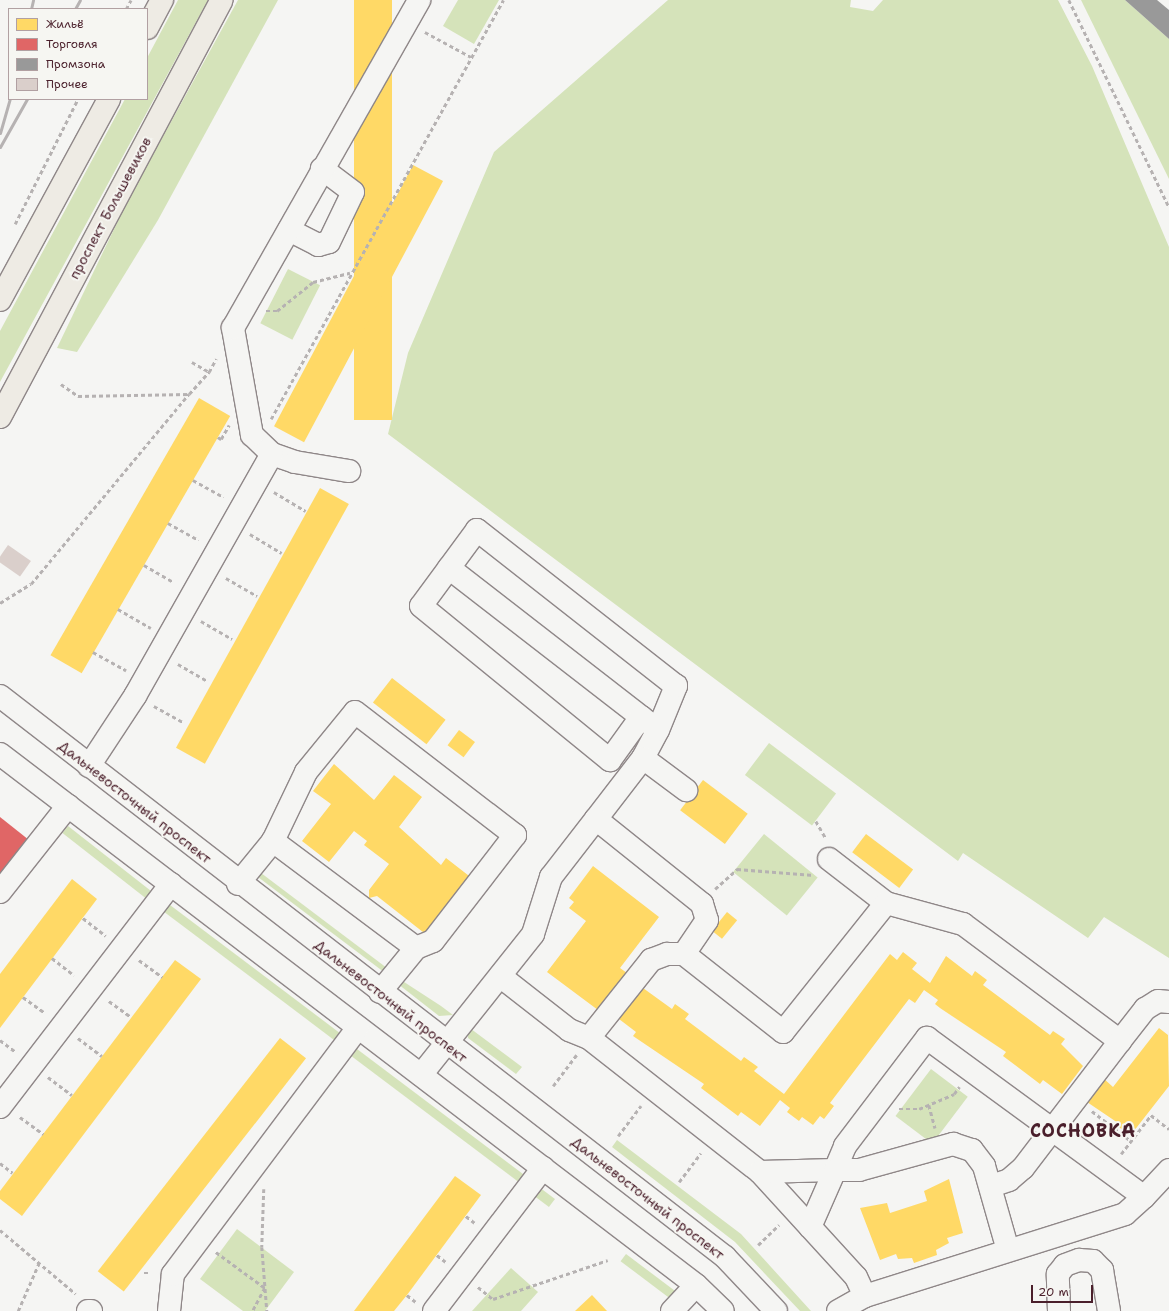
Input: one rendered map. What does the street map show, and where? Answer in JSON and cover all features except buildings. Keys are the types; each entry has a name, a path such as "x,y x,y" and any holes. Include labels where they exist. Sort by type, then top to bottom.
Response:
{"main road":[{"path":"148,26 162,0"},
{"name":"проспект Большевиков","path":"0,417 222,0"},
{"path":"2,292 108,100"}],"street":[{"path":"349,471 295,462 272,454 252,435 233,328 419,0"},
{"path":"289,230 318,245 329,242 353,192 322,169"},
{"path":"89,766 164,646 272,454"},
{"path":"477,530 676,686 650,723 610,760 421,606 449,568 477,530"},
{"path":"449,568 650,723"},
{"name":"Дальневосточный проспект","path":"0,696 238,884 724,1257 776,1311"},
{"path":"238,884 273,841 306,772 355,712 515,835 433,941 416,948 380,992"},
{"path":"421,1075 533,934 551,877 643,758 650,723"},
{"path":"0,754 696,1285 723,1311"},
{"path":"643,758 686,790"},
{"path":"0,892 68,806"},
{"path":"596,819 702,904 706,920 684,954"},
{"path":"273,841 416,948"},
{"path":"822,867 886,903 963,924 1120,1041"},
{"path":"1,1105 171,884"},
{"path":"589,1038 651,960 667,954 684,954 784,1032 886,903"},
{"path":"500,976 569,1030 589,1038 760,1172 794,1211 856,1277 865,1296"},
{"path":"991,1186 1009,1180 1023,1168 1145,1009 1158,1001 1169,1002"},
{"path":"169,1311 173,1274 358,1028"},
{"path":"810,1227 845,1146 927,1038 1144,1197"},
{"path":"760,1172 859,1170 953,1144 972,1150 984,1166 991,1186 1008,1250"},
{"path":"434,1311 543,1168"},
{"path":"838,1311 865,1296 1125,1214 1144,1197 1169,1170"},
{"path":"1059,1311 1058,1274 1065,1265 1079,1260 1093,1262 1102,1270 1109,1311"},
{"path":"672,1311 696,1285"}],"path":[{"path":"252,435 268,424 350,273 503,0"},
{"path":"1069,0 1169,207"},
{"path":"407,22 470,57"},
{"path":"13,228 77,100"},
{"path":"248,301 266,311 277,311 313,282 350,273"},
{"path":"0,603 31,584 208,372"},
{"path":"61,384 78,396 189,394"},
{"path":"193,480 282,553"},
{"path":"256,482 306,511"},
{"path":"168,523 257,596"},
{"path":"144,565 232,639"},
{"path":"118,609 207,681"},
{"path":"93,652 183,722"},
{"path":"702,904 722,880 737,869 822,867"},
{"path":"553,1086 589,1038"},
{"path":"874,1108 919,1109 954,1094 971,1070"},
{"path":"618,1136 654,1090"},
{"path":"1076,1099 1131,1141"},
{"path":"1,1105 43,1134"},
{"path":"1109,1170 1151,1115 1169,1129"},
{"path":"679,1182 714,1136"},
{"path":"265,1151 262,1247 267,1311"},
{"path":"0,1163 13,1173"},
{"path":"758,1246 794,1211"},
{"path":"0,1230 39,1263 89,1311"},
{"path":"199,1239 265,1288"},
{"path":"462,1274 493,1299 608,1260"},
{"path":"18,1311 39,1263"},
{"path":"253,1311 265,1288"}],"green space":[{"path":"178,0 208,0 0,382 0,331 124,100 148,100 148,56"},
{"path":"238,0 278,0 158,220 77,352 57,348 128,200"},
{"path":"458,0 499,0 474,44 443,26"},
{"path":"668,0 851,0 850,7 873,11 883,0 1058,0 1092,66 1169,247 1169,958 1104,917 1088,938 963,853 958,861 388,434 408,353 494,152"},
{"path":"1081,0 1125,0 1169,39 1169,179"},
{"path":"288,269 320,285 292,340 260,323"},
{"path":"769,743 836,794 812,825 745,775"},
{"path":"68,826 152,892 147,899 62,833"},
{"path":"764,834 818,877 787,916 733,872"},
{"path":"261,873 386,967 383,971 258,877"},
{"path":"166,902 344,1036 339,1043 161,909"},
{"path":"401,980 453,1015 439,1016 398,984"},
{"path":"467,1026 522,1067 516,1074 468,1038"},
{"path":"353,1046 526,1177 521,1184 348,1053"},
{"path":"931,1069 968,1097 932,1144 895,1116"},
{"path":"617,1140 741,1234 811,1311 800,1311 735,1242 612,1147"},
{"path":"539,1187 555,1199 549,1207 533,1195"},
{"path":"237,1229 294,1272 265,1311 243,1311 200,1279"},
{"path":"626,1254 677,1293 672,1300 621,1261"},
{"path":"511,1268 538,1292 521,1311 472,1311"}],"railway":[{"path":"31,8 33,0"},
{"path":"76,8 80,0"},
{"path":"0,133 10,100"},
{"path":"0,147 26,100"}],"district":[{"name":"СОСНОВКА","path":"1083,1131"}]}
